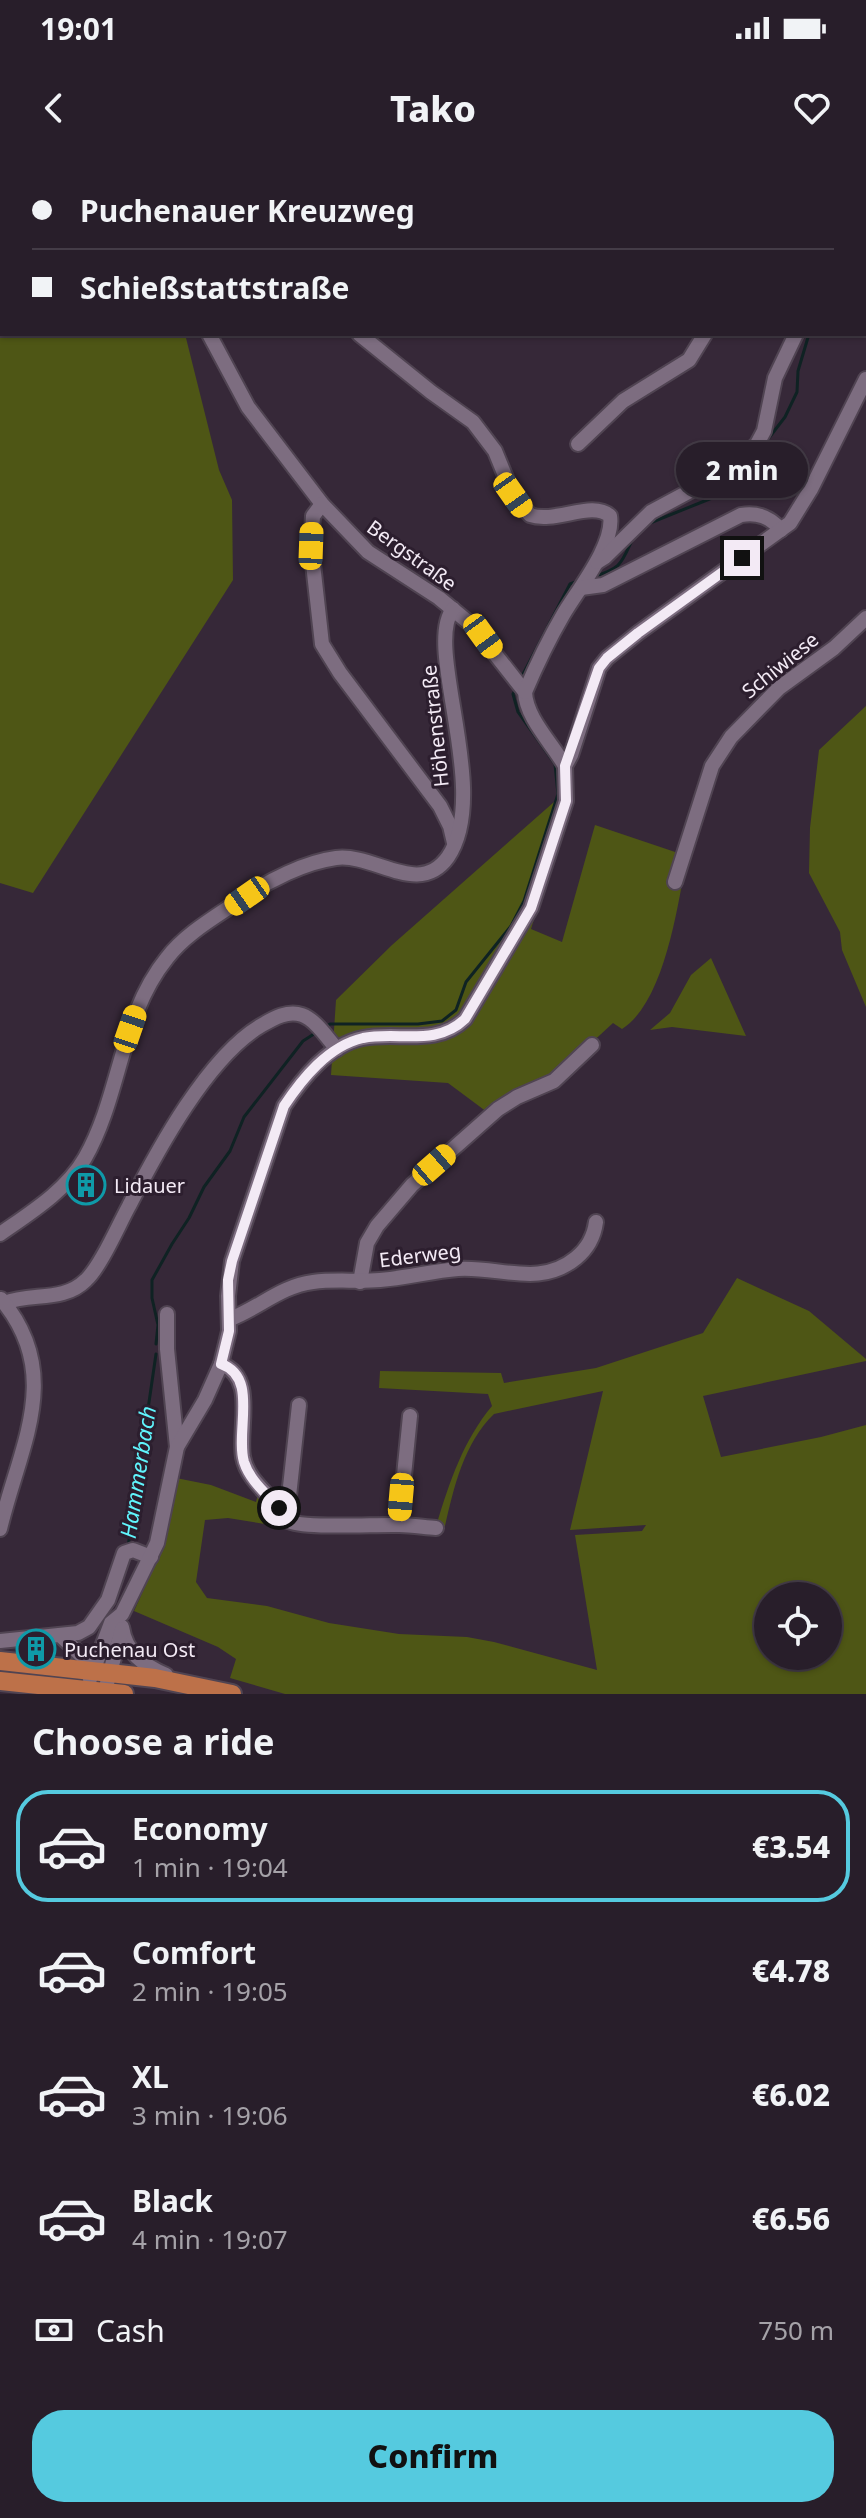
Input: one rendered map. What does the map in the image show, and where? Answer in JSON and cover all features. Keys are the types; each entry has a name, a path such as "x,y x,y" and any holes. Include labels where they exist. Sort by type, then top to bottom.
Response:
{"main road":[{"path":"0,1661 101,1671 184,1683 232,1694"},
{"path":"0,1681 52,1690 124,1694"}],"street":[{"name":"Bergstraße","path":"210,336 248,407 322,504 368,552 453,609 483,636 521,689 530,713 565,766"},
{"path":"361,336 421,385 473,422 495,451 513,495 530,515 552,517 597,509 610,516 609,531 588,576 521,689"},
{"path":"578,444 623,401 689,360 704,336"},
{"path":"588,576 651,512 731,469 757,444 764,431 777,370 795,336"},
{"path":"177,1447 205,1400 221,1364 230,1319 228,1280 232,1261 277,1122 297,1087 332,1043 363,1038 431,1036 455,1028 465,1019 531,908 566,801 565,766 592,683 607,658 781,530 799,512 866,379"},
{"path":"0,1234 55,1193 84,1159 99,1126 138,1006 167,957 188,937 247,896 315,863 354,857 415,876 426,874 441,864 454,844 450,826 440,806 340,673 322,644 311,546 313,516 322,504"},
{"path":"588,576 603,585 741,515 761,515 781,530"},
{"name":"Höhenstraße","path":"453,609 448,616 445,637 463,779 460,833 454,844"},
{"name":"Schiwiese","path":"675,882 712,766 731,737 779,688 834,648 866,618"},
{"path":"0,1529 36,1392 33,1360 20,1328 2,1300 60,1294 83,1284 180,1116 225,1057 255,1029 277,1017 297,1013 313,1021 332,1043"},
{"path":"360,1282 367,1243 391,1209 434,1165 498,1109 554,1081 592,1045"},
{"name":"Ederweg","path":"230,1319 293,1286 312,1282 360,1282 468,1269 521,1275 545,1274 570,1263 582,1253 590,1242 596,1222"},
{"path":"167,1314 167,1349 177,1447 160,1530 122,1620 127,1644 140,1661 184,1683"},
{"path":"221,1364 231,1367 240,1378 243,1390 243,1454 246,1466 252,1478 288,1520 301,1524 436,1528"},
{"path":"279,1508 289,1496 299,1405"},
{"path":"399,1525 410,1416"},
{"path":"0,1641 84,1630 98,1617 128,1552 151,1557"},
{"path":"95,1692 111,1623 122,1620"},
{"path":"60,1635 101,1671"}],"green space":[{"path":"0,336 186,336 219,470 232,500 233,580 33,893 0,883"},
{"path":"866,706 866,1007 842,950 840,932 809,873 810,828 819,750"},
{"path":"554,802 565,819 531,929 562,942 595,825 687,856 667,950 649,997 637,1016 622,1029 613,1023 562,1070 487,1112 448,1083 331,1075 336,1000 392,945"},
{"path":"711,958 746,1036 672,1027 650,1030 670,1013 691,975"},
{"path":"737,1278 809,1311 866,1359 703,1396 721,1457 866,1425 866,1694 285,1694 230,1678 236,1659 218,1647 134,1611 162,1549 176,1478 211,1485 256,1502 259,1490 295,1529 228,1518 205,1520 196,1582 207,1598 267,1606 329,1623 399,1634 467,1637 597,1670 575,1535 642,1531 646,1525 570,1530 603,1391 494,1414 468,1452 445,1526 441,1527 437,1523 458,1462 492,1406 488,1394 379,1388 380,1371 501,1373 504,1383 596,1368 703,1333"}],"waterway":[{"name":"Hammerbach","path":"765,443 785,417 797,392 798,371 808,336"},
{"name":"Hammerbach","path":"650,523 712,498 758,452"},
{"name":"Hammerbach","path":"593,577 619,564 633,538"},
{"name":"Hammerbach","path":"520,680 570,584 578,581"},
{"name":"Hammerbach","path":"324,1028 330,1024 442,1021 456,1010 466,982 511,926 524,901 558,794 555,764 518,712 513,694 517,687"},
{"name":"Hammerbach","path":"156,1344 158,1325 152,1280 204,1187 230,1151 244,1117 303,1041 317,1032"},
{"name":"Hammerbach","path":"128,1547 156,1354"}],"place":[{"name":"Lidauer","path":"86,1185"},
{"name":"Puchenau Ost","path":"36,1649"}],"route":[{"path":"279,1508 252,1478 246,1466 243,1454 243,1390 240,1378 231,1367 221,1364 229,1331 228,1280 232,1261 284,1106 297,1087 337,1049 363,1038 444,1033 465,1019 531,908 566,801 565,766 599,668 638,633 742,558"}]}
